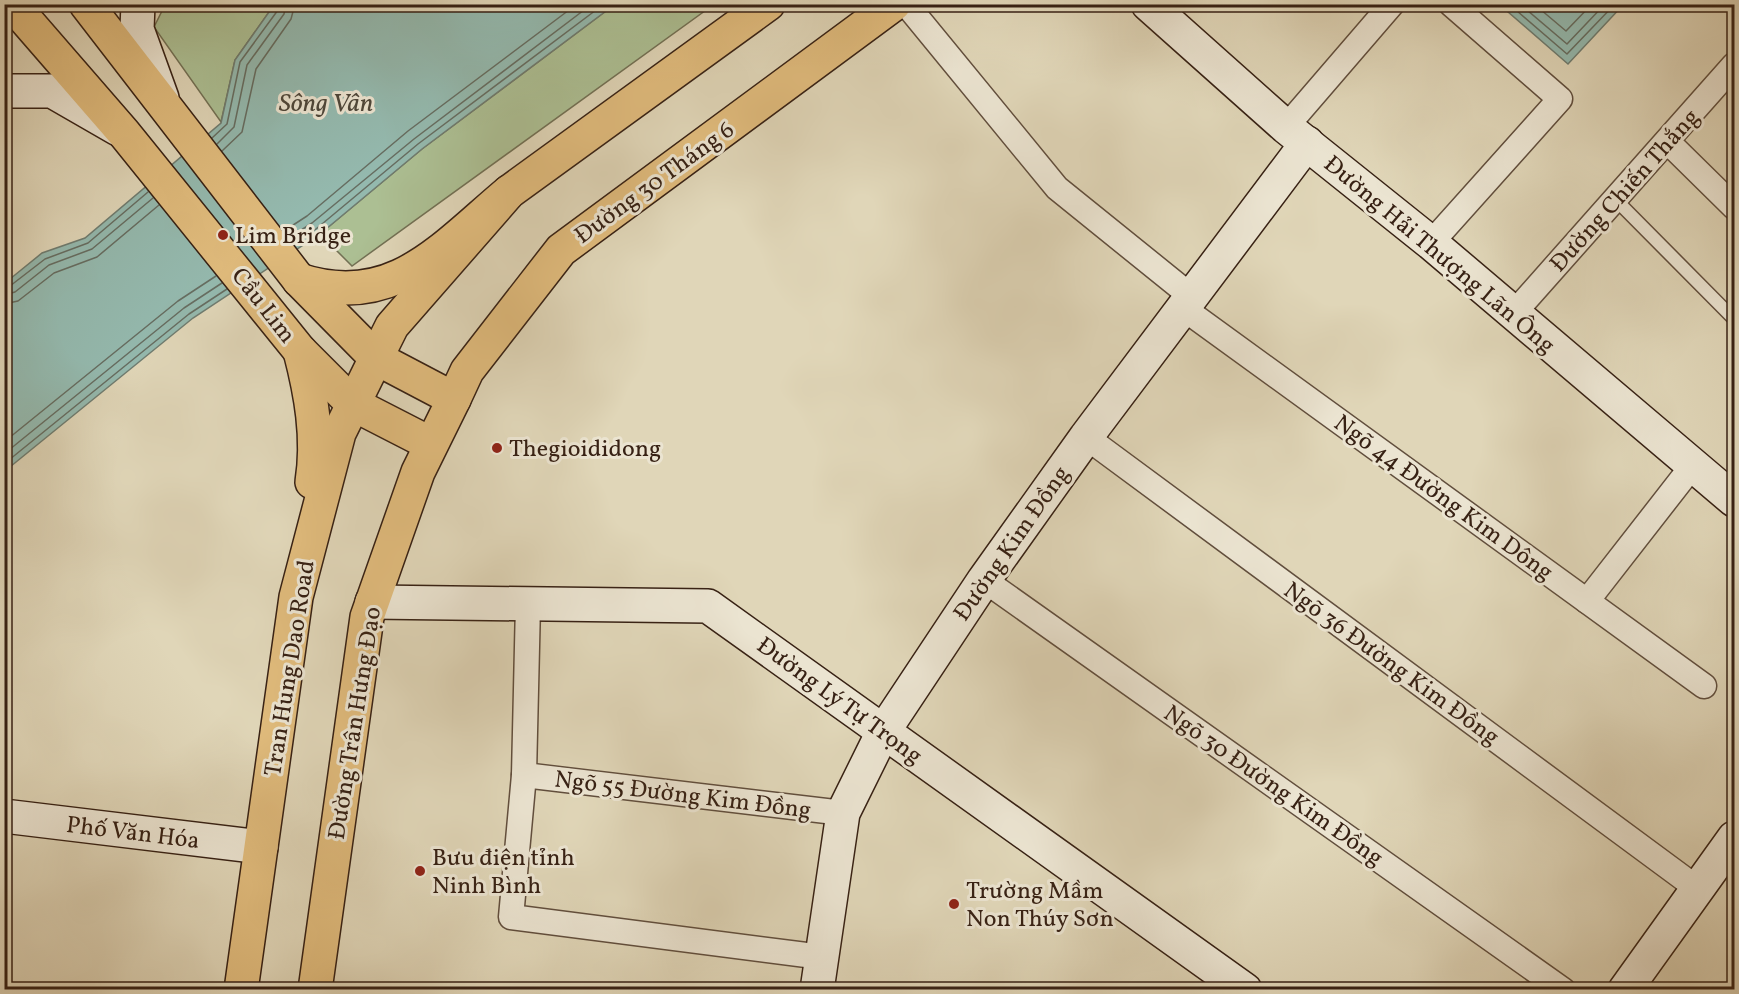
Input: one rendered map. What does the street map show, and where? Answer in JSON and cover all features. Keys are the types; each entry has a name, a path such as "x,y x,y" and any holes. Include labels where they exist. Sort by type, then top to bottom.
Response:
{"main road":[{"name":"Cầu Lim","path":"12,4 124,133 300,351 353,404 431,444"},
{"name":"Cầu Lim","path":"86,4 299,280 376,358 453,399"},
{"path":"299,280 321,287 380,286 419,268 509,192 768,4"},
{"name":"Đường 30 Tháng 6","path":"453,399 467,371 561,250 894,4"},
{"path":"376,358 392,326 509,192"},
{"path":"296,597 315,462 311,393 300,351"},
{"name":"Tran Hung Dao Road","path":"241,990 296,597 339,433 376,358"},
{"name":"Đường Trân Hưng Đạo","path":"315,990 367,617 418,472 453,399"}],"street":[{"path":"138,4 137,29 164,103"},
{"name":"Ngõ 44 Đường Kim Dông","path":"906,4 1057,188 1188,302 1704,686"},
{"name":"Đường Hải Thượng Lãn Ông","path":"1148,4 1297,135 1431,243 1734,500"},
{"path":"1297,135 1392,4"},
{"path":"1431,243 1560,99 1451,4"},
{"name":"Đường Chiến Thắng","path":"1514,314 1734,65"},
{"path":"4,91 52,91 124,133"},
{"name":"Đường Kim Đồng","path":"817,990 843,813 883,732 984,580 1086,437 1188,302 1297,135"},
{"path":"1668,142 1734,207"},
{"name":"Ngõ 36 Đường Kim Đồng","path":"1086,437 1698,889"},
{"path":"1587,601 1693,465"},
{"name":"Ngõ 30 Đường Kim Đồng","path":"984,580 1563,990"},
{"name":"Đường Lý Tự Trọng","path":"372,602 708,606 1245,990"},
{"path":"528,604 524,775 511,917 822,957"},
{"name":"Ngõ 55 Đường Kim Đồng","path":"524,775 843,813"},
{"name":"Phố Văn Hóa","path":"4,816 261,847"},
{"path":"1625,990 1734,838"}],"lane":[{"path":"1616,200 1734,319"}],"green space":[{"path":"165,5 274,5 235,60 221,122 154,27"},
{"path":"614,5 713,5 352,266 320,234 422,149"}],"water":[{"name":"Sông Vân","path":"274,5 614,5 422,149 320,234 193,318 5,471 5,283 42,253 85,238 221,123 235,60"},
{"path":"1500,5 1623,5 1568,64"}],"place":[{"name":"Lim Bridge","path":"223,235"},
{"name":"Thegioididong","path":"497,448"},
{"name":"Bưu điện tỉnh Ninh Bình","path":"420,871"},
{"name":"Trường Mầm Non Thúy Sơn","path":"954,904"}]}
